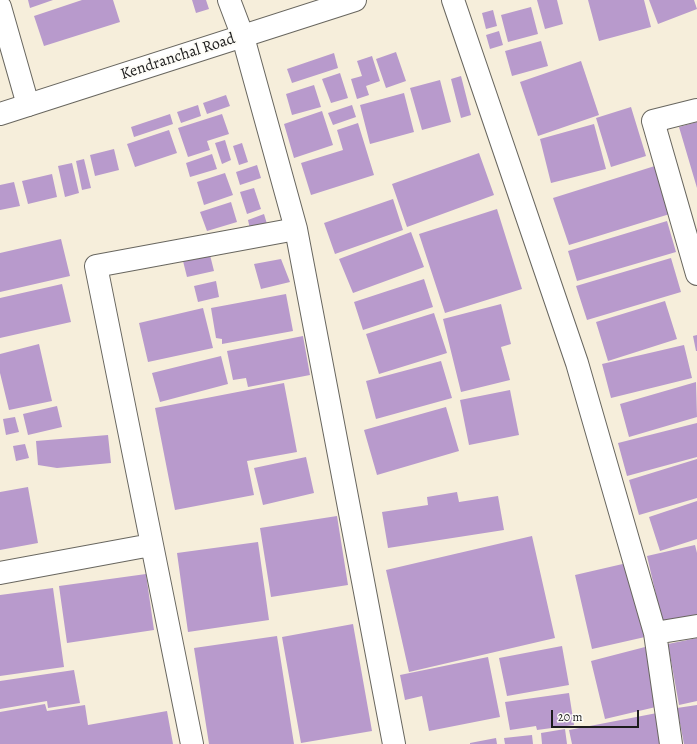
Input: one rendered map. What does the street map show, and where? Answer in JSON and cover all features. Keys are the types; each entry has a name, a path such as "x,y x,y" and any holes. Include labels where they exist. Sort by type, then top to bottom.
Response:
{"street":[{"path":"230,0 243,37 296,229 394,744"},
{"name":"Kendranchal Road","path":"0,114 356,0"},
{"path":"453,0 577,364 655,633 671,744"},
{"path":"0,7 28,105"},
{"path":"697,110 653,121 697,274"},
{"path":"192,744 96,266 296,229"},
{"path":"0,573 151,545"},
{"path":"655,633 697,626"}],"building":[{"path":"28,0 53,0 30,8"},
{"path":"82,0 113,0 120,22 44,46 34,16"},
{"path":"192,0 206,0 209,9 196,13"},
{"path":"537,0 557,0 563,24 545,29"},
{"path":"588,0 644,0 651,27 599,41"},
{"path":"649,0 694,0 697,9 658,24"},
{"path":"531,7 538,34 508,42 501,15"},
{"path":"493,10 497,26 486,29 482,13"},
{"path":"499,31 503,45 490,49 486,35"},
{"path":"541,41 548,66 512,76 505,51"},
{"path":"396,52 406,81 386,88 376,59"},
{"path":"334,53 338,68 292,83 287,69"},
{"path":"372,56 380,81 366,86 369,95 357,99 351,79 362,76 357,61"},
{"path":"581,61 599,115 538,136 520,82"},
{"path":"340,73 348,98 331,103 322,79"},
{"path":"461,76 471,115 461,118 451,79"},
{"path":"440,80 451,122 422,130 410,88"},
{"path":"314,85 321,107 292,115 286,94"},
{"path":"404,93 414,132 370,144 360,105"},
{"path":"226,95 230,106 207,114 203,103"},
{"path":"198,105 201,116 181,123 177,112"},
{"path":"352,105 356,117 333,125 328,113"},
{"path":"631,107 646,156 611,167 596,118"},
{"path":"322,111 333,145 294,158 284,124"},
{"path":"170,114 173,124 134,137 131,127"},
{"path":"222,114 229,134 207,141 210,150 188,157 178,128"},
{"path":"697,122 697,188 679,127"},
{"path":"358,123 374,175 311,195 301,163 343,150 337,130"},
{"path":"594,124 606,169 551,183 540,139"},
{"path":"169,130 177,153 135,167 127,144"},
{"path":"225,140 231,160 222,164 215,143"},
{"path":"242,143 248,162 239,165 233,146"},
{"path":"114,149 119,170 95,176 90,155"},
{"path":"479,153 494,195 407,227 392,184"},
{"path":"212,154 217,169 190,177 186,163"},
{"path":"84,159 91,188 82,190 76,161"},
{"path":"72,163 79,193 65,197 58,166"},
{"path":"257,165 261,178 240,185 236,172"},
{"path":"658,165 673,213 569,245 553,198"},
{"path":"225,173 233,195 204,205 197,182"},
{"path":"52,174 57,197 28,204 22,181"},
{"path":"14,182 20,206 0,210 0,185"},
{"path":"254,188 261,209 247,214 240,192"},
{"path":"393,199 403,230 335,254 324,223"},
{"path":"231,202 237,222 207,231 200,212"},
{"path":"497,209 522,289 445,313 419,234"},
{"path":"264,214 267,224 250,229 248,220"},
{"path":"667,221 676,252 577,281 568,251"},
{"path":"411,232 424,267 353,293 339,259"},
{"path":"61,239 70,276 0,292 0,253"},
{"path":"209,251 214,271 187,277 182,257"},
{"path":"671,258 681,292 587,320 576,286"},
{"path":"281,259 290,282 261,289 254,264"},
{"path":"424,279 433,307 363,330 354,302"},
{"path":"216,281 219,297 198,302 194,286"},
{"path":"62,284 71,322 0,338 0,298"},
{"path":"286,294 293,331 222,344 222,339 216,338 211,308"},
{"path":"665,301 677,339 608,361 596,322"},
{"path":"501,304 511,344 501,347 510,380 461,392 443,319"},
{"path":"203,308 213,348 148,362 139,323"},
{"path":"434,313 447,353 379,374 366,334"},
{"path":"697,335 697,351 696,351 693,336"},
{"path":"303,336 310,375 248,387 246,378 233,380 227,351"},
{"path":"39,344 52,401 9,410 0,373 0,354"},
{"path":"684,345 692,378 611,398 602,364"},
{"path":"221,356 228,384 160,402 152,373"},
{"path":"441,361 452,398 376,419 366,381"},
{"path":"696,382 697,417 629,437 620,404"},
{"path":"284,383 297,452 247,461 254,495 175,510 155,408"},
{"path":"510,390 519,435 469,445 460,400"},
{"path":"57,406 62,427 28,435 23,414"},
{"path":"446,407 459,451 377,475 364,430"},
{"path":"15,417 19,432 6,435 3,419"},
{"path":"697,423 697,457 627,476 618,443"},
{"path":"108,435 111,463 57,468 38,465 36,441"},
{"path":"25,444 29,458 16,461 13,446"},
{"path":"306,457 314,493 263,505 254,468"},
{"path":"697,459 697,498 639,515 629,480"},
{"path":"28,487 38,543 0,550 0,492"},
{"path":"457,492 459,502 498,496 504,530 388,548 382,512 428,505 427,497"},
{"path":"697,501 697,539 660,551 649,517"},
{"path":"337,516 348,585 271,597 260,528"},
{"path":"532,536 555,638 409,672 386,570"},
{"path":"258,542 269,620 188,632 177,553"},
{"path":"695,545 697,553 697,617 663,625 647,556"},
{"path":"627,563 645,637 592,649 575,575"},
{"path":"146,574 154,630 67,643 59,586"},
{"path":"53,588 64,667 0,676 0,595"},
{"path":"353,624 372,731 301,743 282,637"},
{"path":"277,636 294,744 209,744 194,648"},
{"path":"697,638 697,701 679,705 668,644"},
{"path":"562,646 569,685 507,696 499,658"},
{"path":"645,647 660,706 605,719 591,661"},
{"path":"488,657 500,717 429,731 422,696 405,700 400,675"},
{"path":"74,670 80,703 48,708 47,701 0,709 0,681"},
{"path":"569,693 574,725 537,730 536,726 510,730 505,702"},
{"path":"45,704 47,711 85,705 88,725 167,711 173,744 0,744 0,712"},
{"path":"697,705 697,744 684,744 677,708"},
{"path":"657,713 663,744 572,744 569,730"},
{"path":"565,729 567,744 542,744 541,733"},
{"path":"532,735 533,744 505,744 504,738"},
{"path":"496,738 497,744 470,744 470,743"}]}
